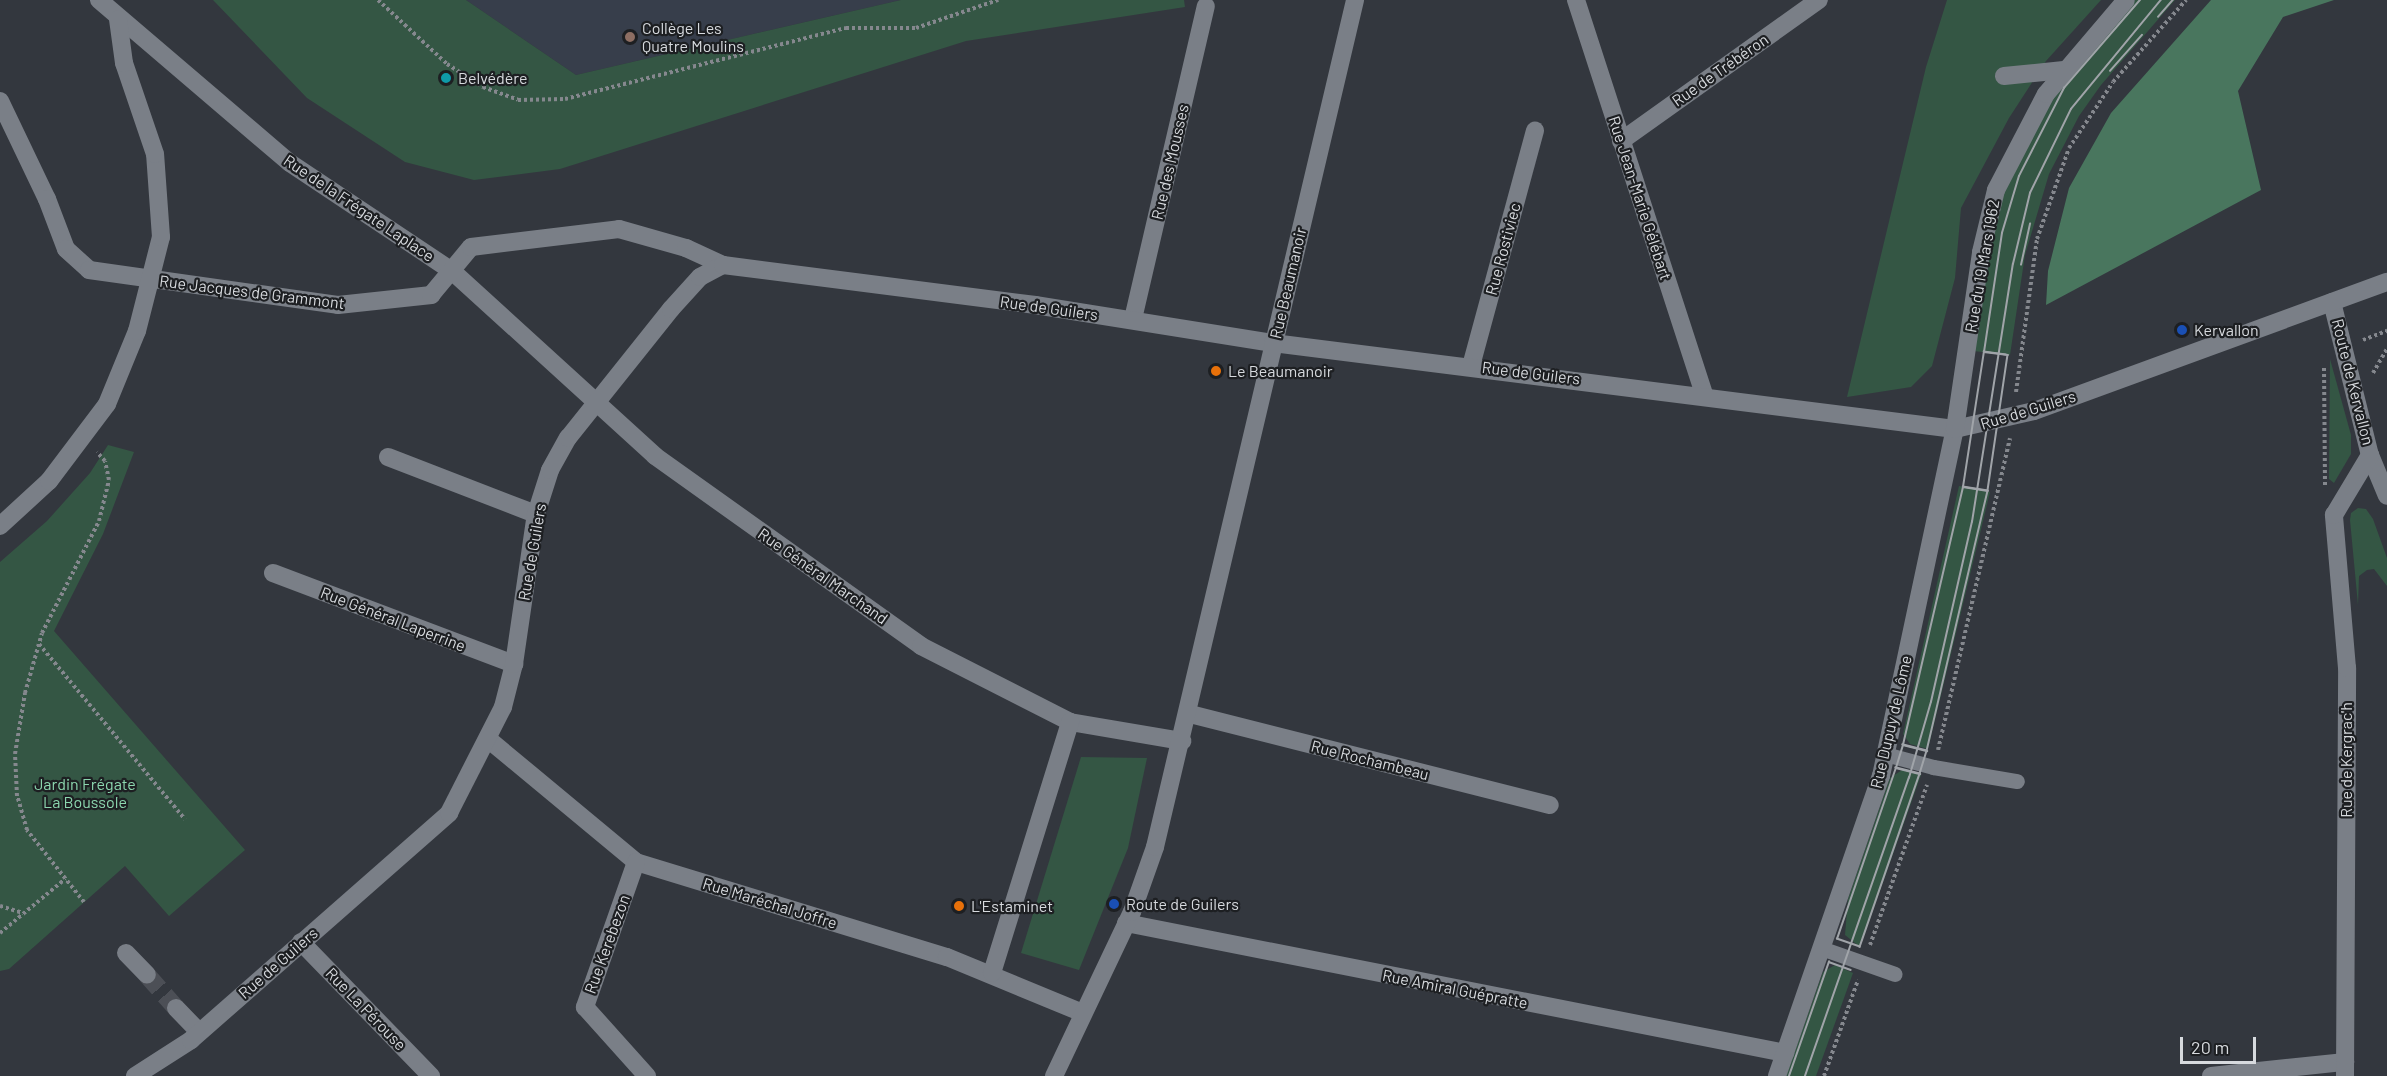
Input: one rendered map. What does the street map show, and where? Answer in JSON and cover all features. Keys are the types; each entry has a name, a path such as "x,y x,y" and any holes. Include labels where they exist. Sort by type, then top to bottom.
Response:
{"street":[{"name":"Rue de la Frégate Laplace","path":"99,0 118,19 290,163 452,271 594,404"},
{"name":"Rue Beaumanoir","path":"1054,1076 1126,923 1155,847 1190,714 1355,0"},
{"name":"Rue Jean-Marie Gélébart","path":"1576,0 1704,395"},
{"name":"Rue de Trébéron","path":"1621,141 1819,0"},
{"name":"Rue du 19 Mars 1962","path":"1955,429 1981,252 1996,190 2022,134 2064,70 2126,0"},
{"name":"Rue des Mousses","path":"1133,319 1207,3"},
{"path":"0,526 49,481 107,404 137,331 150,280 160,237 155,154 124,63 118,19"},
{"path":"2004,76 2064,70"},
{"name":"Rue Jacques de Grammont","path":"0,101 47,199 66,249 89,270 338,305 431,295 471,247 619,229 686,248 723,266"},
{"name":"Rue Rostiviec","path":"1471,366 1535,131"},
{"name":"Rue de Guilers","path":"135,1076 199,1032 449,813 503,707 514,664 536,514 550,470 568,438 594,404 700,277 723,266 1133,319 1274,343 1704,395 1955,429 2013,417 2387,282"},
{"name":"Route de Kervallon","path":"2332,302 2346,345 2370,455 2387,496"},
{"name":"Rue Général Marchand","path":"594,404 655,456 921,646 1070,722 1182,741"},
{"name":"Rue Dupuy de Lôme","path":"1777,1076 1886,754 1955,429"},
{"path":"2334,515 2370,455"},
{"path":"388,457 536,514"},
{"name":"Rue de Kergrac'h","path":"2334,515 2347,668 2345,1069"},
{"name":"Rue Général Laperrine","path":"273,573 514,664"},
{"name":"Rue Rochambeau","path":"1190,714 1550,805"},
{"path":"992,973 1070,722"},
{"name":"Rue Maréchal Joffre","path":"488,739 636,862 992,973 1083,1013"},
{"name":"Rue Kerebezon","path":"636,862 585,1007 647,1076"},
{"name":"Rue Amiral Guépratte","path":"1126,923 1785,1053"},
{"name":"Rue La Pérouse","path":"302,942 431,1076"},
{"path":"126,953 147,975"},
{"path":"176,1008 199,1032"},
{"path":"2211,1076 2345,1069"}],"lane":[{"path":"1886,754 1933,767 2017,781"},
{"path":"1821,948 1894,974"}],"path":[{"path":"378,0 447,64 483,87 518,100 565,99 846,28 916,28 998,0"},
{"path":"1824,1076 1933,767 2013,417 2037,239 2069,148 2113,82 2186,0"},
{"path":"2346,345 2387,331"},
{"path":"2373,373 2387,349"},
{"path":"2323,358 2325,487 2334,515"},
{"path":"82,436 105,461 109,480 99,521 39,644 25,693 15,753 17,796 27,830 84,902"},
{"path":"39,644 184,819"},
{"path":"0,933 65,879"},
{"path":"0,906 24,913"}],"shaded area":[{"name":"Collège Les Quatre Moulins","path":"466,0 901,0 576,75"}],"green space":[{"path":"213,0 466,0 576,75 901,0 1184,0 1185,7 966,41 560,169 474,180 405,162 307,98"},
{"path":"1947,0 2101,0 2046,61 2009,118 1961,208 1955,278 1932,366 1911,387 1847,397 1926,67"},
{"path":"2135,0 2175,0 2101,85 2079,116 2049,174 2025,255 2010,355 1973,351 1999,204 2048,103"},
{"path":"2211,0 2334,0 2283,17 2238,91 2261,190 2046,305 2048,271 2069,188 2111,113"},
{"path":"2330,359 2351,435 2351,454 2334,483 2329,479"},
{"name":"Jardin Frégate La Boussole","path":"108,445 134,452 103,534 54,631 245,850 169,916 125,866 9,969 0,971 0,562 47,521 90,473"},
{"path":"1959,486 1990,492 1928,749 1910,744 1903,734"},
{"path":"2358,508 2366,509 2373,519 2387,558 2387,586 2374,569 2367,570 2359,576 2358,605 2350,520 2351,513"},
{"path":"1081,757 1147,758 1128,848 1079,970 1021,953"},
{"path":"1902,770 1921,775 1860,947 1845,935 1848,899 1890,778"},
{"path":"1835,965 1853,973 1816,1076 1786,1076 1823,972"}],"tunnel":[{"path":"147,975 176,1008"}],"tram line":[{"path":"2006,355 1984,352 2002,233 2019,176 2064,88 2140,0"},
{"path":"1805,1076 1909,778 1931,702 1972,522 2013,264 2030,193 2071,109 2161,0"},
{"path":"2158,17 2173,0"},
{"path":"2110,71 2142,35"},
{"path":"2021,265 2030,224"},
{"path":"1984,352 2008,355 1988,491 1963,487 1984,352"},
{"path":"1963,487 1988,491 1927,751 1903,745 1963,487"},
{"path":"1903,745 1927,751 1920,774 1896,768 1903,745"},
{"path":"1896,768 1920,774 1860,947 1837,939 1896,768"},
{"path":"1789,1076 1829,962 1851,970"}],"place":[{"name":"Collège Les Quatre Moulins","path":"630,37"},
{"name":"Belvédère","path":"446,78"},
{"name":"Kervallon","path":"2182,330"},
{"name":"Le Beaumanoir","path":"1216,371"},
{"name":"Route de Guilers","path":"1114,904"},
{"name":"L'Estaminet","path":"959,906"}]}
